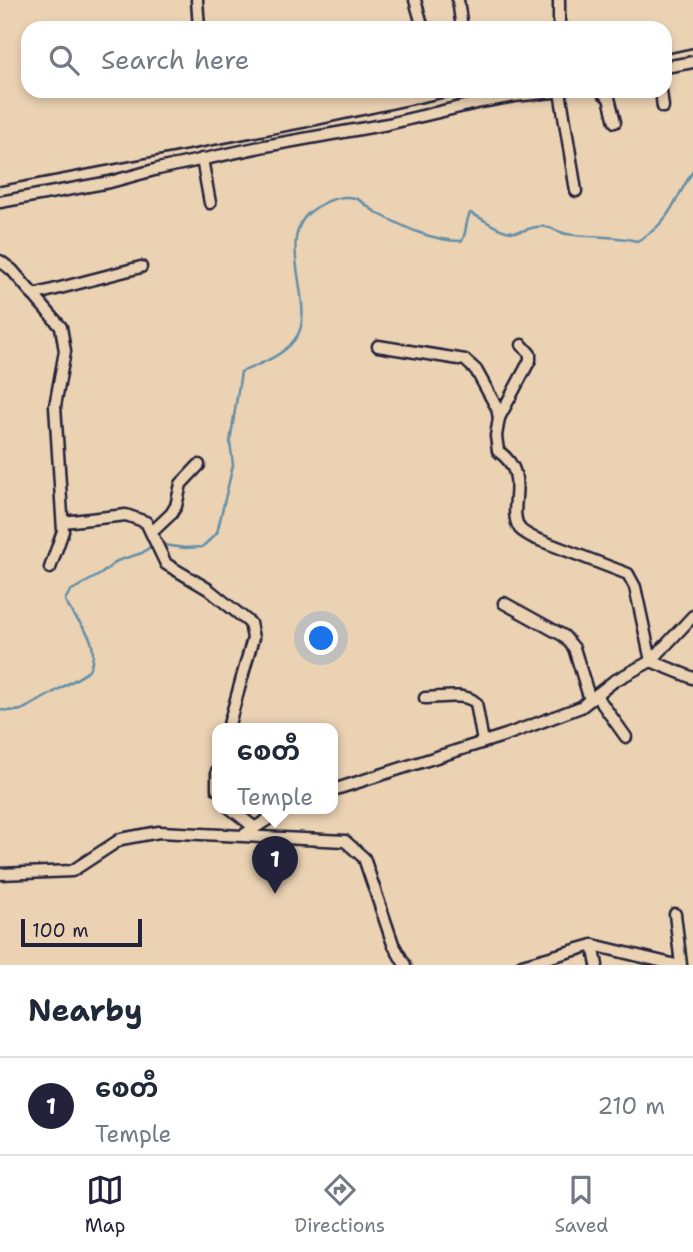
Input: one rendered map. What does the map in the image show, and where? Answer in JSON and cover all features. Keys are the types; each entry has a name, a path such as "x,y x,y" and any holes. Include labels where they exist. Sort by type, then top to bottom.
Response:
{"street":[{"path":"197,0 198,21"},
{"path":"415,0 421,21"},
{"path":"458,0 461,21"},
{"path":"559,0 559,21"},
{"path":"672,66 693,62"},
{"path":"0,202 110,182 202,159 326,134 388,124 484,98"},
{"path":"563,98 576,191"},
{"path":"609,98 615,122"},
{"path":"662,98 663,107"},
{"path":"202,159 210,203"},
{"path":"0,261 12,270 61,327 65,351 55,406 63,531 50,568"},
{"path":"33,295 141,267"},
{"path":"522,345 530,354 530,360 499,418 496,436 498,451 508,458 517,480 516,521 521,531 534,538 628,574 635,587 651,661"},
{"path":"378,346 464,360 473,365 497,408 499,418"},
{"path":"155,540 176,506 181,484 199,466"},
{"path":"63,522 126,515 146,522 166,564 208,589 250,623 253,638 229,723"},
{"path":"503,603 564,636 574,648 593,698 626,737"},
{"path":"338,788 571,711 614,681 651,661 693,616"},
{"path":"651,661 693,678"},
{"path":"425,698 473,699 483,742"},
{"path":"238,814 255,828"},
{"path":"245,835 277,814"},
{"path":"0,874 72,871 121,839 159,832 345,841 364,858 393,944 405,965"},
{"path":"522,965 593,945 678,965 675,914"},
{"path":"593,945 597,965"}],"waterway":[{"path":"0,710 21,710 89,669 93,657 92,645 65,600 70,591 101,574 117,561 142,553 150,547 202,547 217,533 233,465 230,442 241,372 284,350 295,339 301,326 296,240 300,225 310,212 331,200 349,197 358,199 377,213 408,228 451,240 462,241 470,213 509,232 542,226 567,234 637,241 664,219 693,171"}],"railway":[{"path":"672,52 693,48"},
{"path":"0,186 304,128 443,98"}],"place":[{"name":"စေတီ","path":"275,894"}]}
